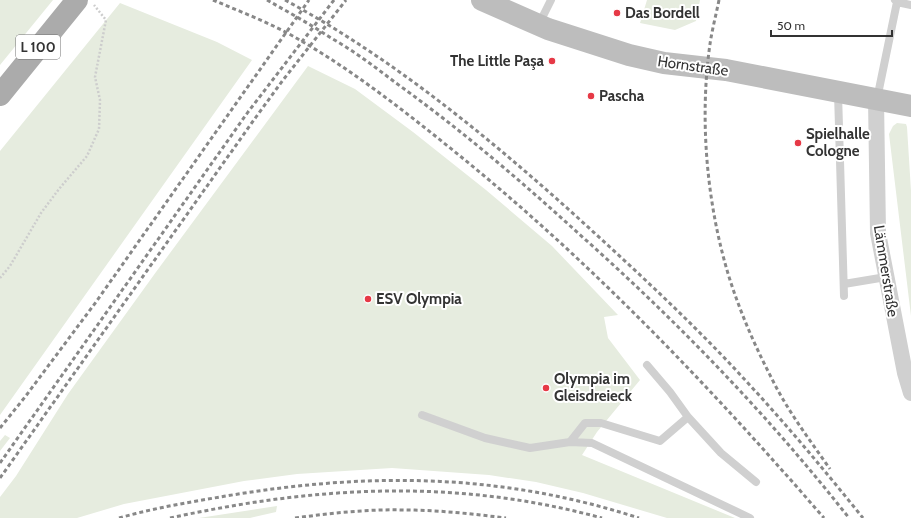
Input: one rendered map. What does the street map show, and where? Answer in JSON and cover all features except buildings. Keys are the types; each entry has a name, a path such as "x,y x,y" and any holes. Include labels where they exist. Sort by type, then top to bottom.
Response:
{"main road":[{"name":"L 100","path":"0,95 77,0"}],"street":[{"name":"Hornstraße","path":"482,0 548,29 629,55 664,62 726,70 911,106"},
{"name":"Lämmerstraße","path":"876,99 878,233 904,373 911,393"}],"lane":[{"path":"538,25 551,0"},
{"path":"876,99 896,1 911,5"},
{"path":"838,92 844,296"},
{"path":"844,284 886,277"},
{"path":"647,365 670,392 688,417 721,453 756,482"},
{"path":"422,415 485,438 530,448 570,442 592,443 750,518"},
{"path":"570,442 585,423 601,423 660,441 688,417"}],"path":[{"path":"0,278 10,266 41,213 87,156 99,129 100,100 95,77 106,20 90,0"}],"shaded area":[{"path":"0,0 53,0 0,65"},
{"path":"647,0 700,0 696,21 675,30 640,23"},
{"path":"120,3 217,42 252,60 0,415 0,151"},
{"path":"308,66 355,89 413,132 486,190 552,246 618,315 604,317 608,338 640,380 597,432 582,455 735,518 667,518 583,493 536,482 489,475 392,468 297,474 244,481 124,504 77,518 0,518 0,497 16,476 68,394"},
{"path":"897,123 906,124 907,127 911,191 911,316 889,134 893,126"},
{"path":"5,435 10,438 0,451 0,441"},
{"path":"277,506 276,512 250,518 199,518"}],"railway":[{"path":"213,0 288,33 342,66 425,128 514,201 607,287 652,332 740,423 824,518"},
{"path":"267,0 348,48 420,100 512,174 556,213 650,300 720,370 786,442 849,518"},
{"path":"285,0 325,23 401,73 473,128 577,217 663,297 726,359 791,431 863,518"},
{"path":"0,428 96,302 309,0"},
{"path":"0,463 248,112 334,0"},
{"path":"0,478 256,117 346,0"},
{"path":"719,0 711,39 707,73 705,133 711,193 722,252 739,305 765,365 791,413 830,469"},
{"path":"119,518 186,503 279,488 331,483 383,481 434,481 485,485 536,492 587,503 639,518"},
{"path":"170,518 225,507 279,499 333,493 386,491 439,492 493,497 547,505 602,518"},
{"path":"295,518 323,514 377,510 443,511 506,518"}],"place":[{"name":"Das Bordell","path":"617,13"},
{"name":"The Little Paşa","path":"552,61"},
{"name":"Pascha","path":"591,96"},
{"name":"Spielhalle Cologne","path":"798,143"},
{"name":"ESV Olympia","path":"368,299"},
{"name":"Olympia im Gleisdreieck","path":"546,388"}]}
